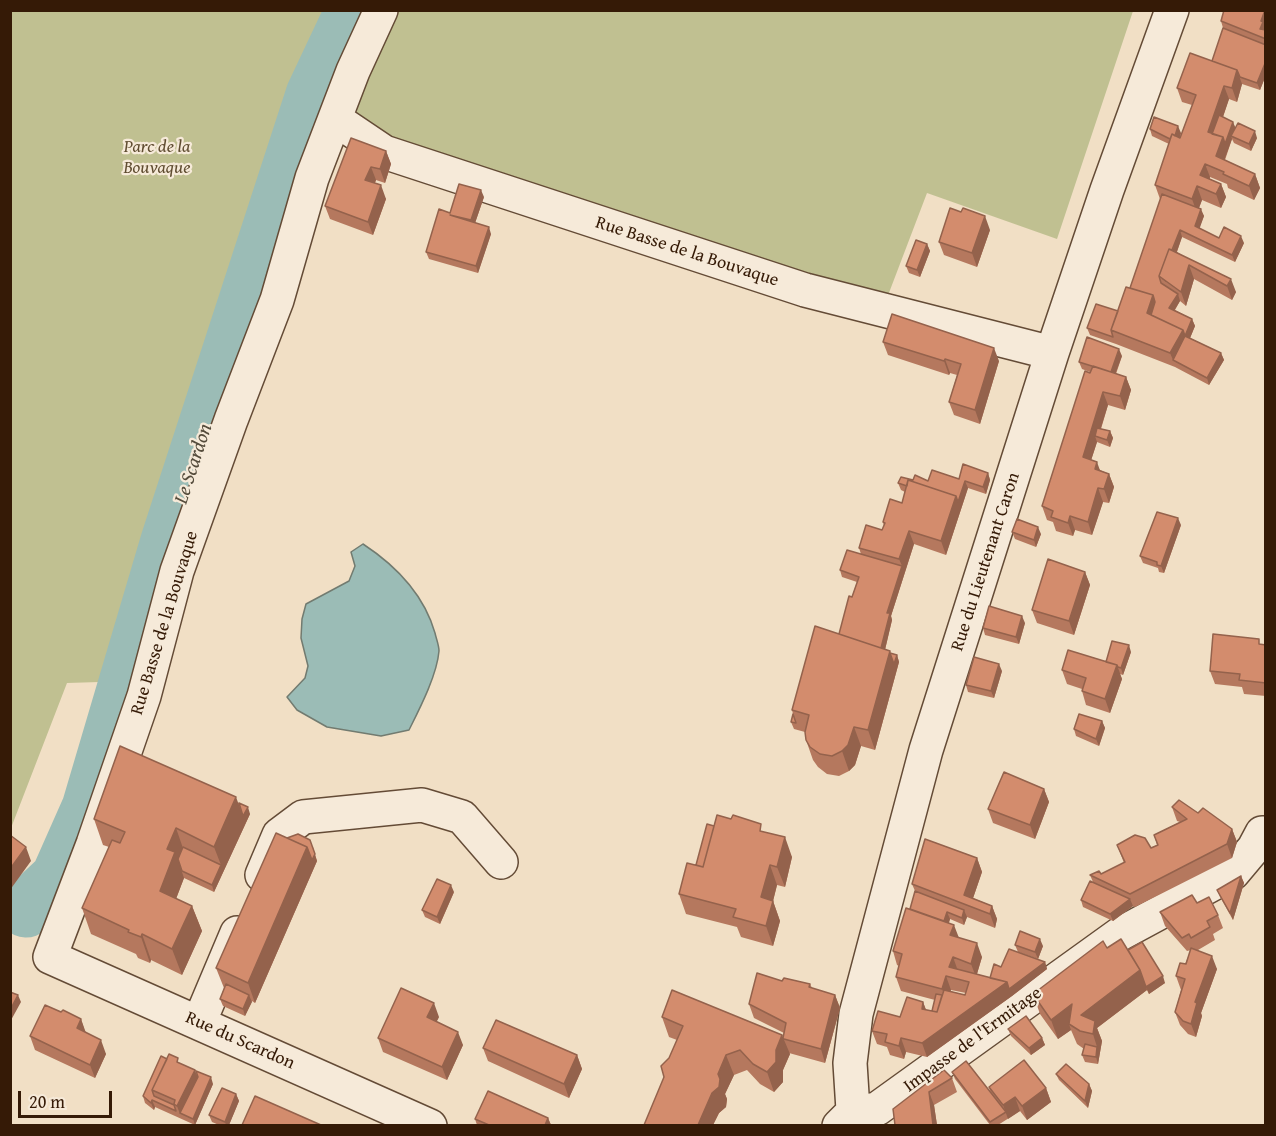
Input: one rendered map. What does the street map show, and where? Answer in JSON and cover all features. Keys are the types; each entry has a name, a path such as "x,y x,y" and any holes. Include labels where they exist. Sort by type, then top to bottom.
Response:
{"street":[{"name":"Rue Basse de la Bouvaque","path":"50,957 93,844 144,696 177,571 277,300 312,178 353,71 381,10"},
{"name":"Rue du Lieutenant Caron","path":"848,1121 850,1063 856,1014 926,750 1052,353 1107,189 1172,10"},
{"name":"Rue Basse de la Bouvaque","path":"335,119 384,152 782,283 1052,353"},
{"path":"199,1023 279,835 303,817 422,805 462,817 501,862"},
{"name":"Impasse de l'Ermitage","path":"848,1121 878,1109 1120,934 1233,873 1254,848 1262,833"},
{"name":"Rue du Scardon","path":"50,957 430,1125"}],"green space":[{"name":"Parc de la Bouvaque","path":"11,11 1133,11 1057,239 927,193 887,298 319,133 132,681 67,683 11,828"}],"water":[{"path":"363,544 397,571 416,594 430,619 439,649 432,681 409,730 381,736 327,727 297,710 287,697 305,678 308,666 301,638 306,604 349,581 355,566 351,552"}],"building":[{"path":"1224,10 1265,10 1260,29 1266,30 1266,39 1221,21"},
{"path":"1223,28 1266,45 1266,61 1257,83 1240,77 1237,70 1212,61"},
{"path":"1190,53 1237,70 1232,88 1224,86 1208,132 1223,137 1216,156 1255,174 1249,186 1205,164 1200,175 1221,184 1216,194 1197,186 1192,199 1155,185 1172,134 1180,138 1196,95 1177,88"},
{"path":"1219,115 1233,122 1225,144 1223,137 1212,134"},
{"path":"1154,117 1178,126 1175,136 1172,134 1170,139 1150,129"},
{"path":"1238,123 1255,131 1249,144 1231,136"},
{"path":"351,138 386,151 380,169 371,167 365,180 381,185 368,222 325,206"},
{"path":"459,184 481,190 471,220 450,215 489,227 476,266 426,252 439,209 450,213"},
{"path":"1162,194 1201,209 1195,226 1219,238 1224,227 1241,236 1232,255 1180,230 1172,250 1169,249 1159,276 1161,283 1178,294 1169,308 1192,319 1185,336 1183,330 1151,315 1155,302 1153,295 1130,288"},
{"path":"950,208 961,212 963,208 985,216 972,253 939,242"},
{"path":"916,240 927,244 917,270 906,266"},
{"path":"1169,249 1231,279 1227,286 1189,265 1181,292 1159,276"},
{"path":"1126,287 1153,295 1147,313 1183,330 1170,353 1111,330"},
{"path":"1096,304 1118,311 1111,330 1113,337 1087,328"},
{"path":"892,314 994,348 975,410 949,402 961,364 883,342"},
{"path":"1185,336 1221,353 1207,378 1173,360"},
{"path":"1087,337 1119,349 1111,372 1079,362"},
{"path":"1093,366 1126,377 1120,396 1103,392 1083,457 1097,462 1095,469 1109,474 1104,489 1098,488 1088,522 1070,516 1068,523 1051,517 1053,511 1042,506 1085,371 1090,373"},
{"path":"1097,428 1110,431 1107,440 1095,436"},
{"path":"963,464 988,473 983,487 965,481 958,502 956,496 908,480 907,486 898,483 901,477 913,480 915,475 928,481 932,470 959,479"},
{"path":"908,480 956,496 941,541 909,531 899,559 859,548 866,525 882,530 890,499 902,503"},
{"path":"1157,512 1178,518 1161,566 1157,565 1157,562 1140,556"},
{"path":"1017,519 1038,527 1034,540 1012,532"},
{"path":"847,550 902,566 887,613 890,613 881,648 839,634 849,596 852,597 859,577 840,570"},
{"path":"1048,559 1085,572 1069,621 1032,610"},
{"path":"989,606 1022,616 1016,637 983,628"},
{"path":"815,626 890,651 868,730 854,727 848,745 832,756 820,754 810,747 805,732 809,715 792,710"},
{"path":"1213,634 1259,639 1259,644 1266,645 1266,683 1239,680 1240,674 1210,671"},
{"path":"1112,641 1129,645 1121,668 1106,662"},
{"path":"1068,650 1117,665 1105,699 1082,691 1086,678 1062,670"},
{"path":"890,653 897,655 894,664"},
{"path":"974,657 999,664 991,691 966,685"},
{"path":"1079,714 1102,721 1096,739 1074,729"},
{"path":"120,746 236,797 214,847 176,828 167,849 175,852 160,891 192,906 172,949 142,934 141,937 128,932 129,930 82,908 112,840 120,843 125,832 94,819"},
{"path":"1004,772 1044,789 1030,825 988,809"},
{"path":"1179,800 1198,813 1203,808 1232,829 1227,844 1130,894 1090,875 1099,871 1101,874 1125,862 1117,845 1135,835 1145,838 1151,848 1158,845 1154,835 1187,819 1172,807"},
{"path":"239,803 248,807 243,816"},
{"path":"717,815 731,819 733,815 761,824 760,831 785,837 777,867 770,865 761,897 773,901 766,926 733,917 736,909 679,894 687,863 703,867"},
{"path":"707,824 714,826 703,867 696,865"},
{"path":"276,833 307,847 248,983 216,968"},
{"path":"298,834 310,840 315,854 312,860 307,847 287,838"},
{"path":"10,835 26,847 10,869"},
{"path":"925,839 977,858 964,895 992,906 990,914 912,884"},
{"path":"183,847 221,865 212,885 182,871 178,859"},
{"path":"1241,876 1230,913 1217,890"},
{"path":"437,879 451,885 437,917 422,910"},
{"path":"1090,881 1130,899 1110,914 1081,900"},
{"path":"915,891 964,910 962,918 947,912 944,921 910,909"},
{"path":"1192,895 1197,903 1209,897 1218,915 1207,921 1210,927 1191,938 1189,934 1182,938 1160,912"},
{"path":"906,908 954,925 950,935 977,943 971,964 953,957 949,967 1007,982 922,1043 901,1038 899,1046 885,1042 887,1034 872,1031 878,1011 900,1017 907,997 923,1002 922,1009 937,1012 944,990 965,995 969,982 946,976 942,989 896,977 902,954 893,951"},
{"path":"1020,931 1040,939 1035,952 1015,945"},
{"path":"1121,939 1140,970 1081,1015 1095,1021 1093,1034 1080,1031 1069,1024 1072,1004 1051,1020 1033,994 1103,941 1107,948"},
{"path":"1142,942 1163,976 1146,987 1140,970 1128,950"},
{"path":"1191,948 1212,956 1195,1002 1197,1003 1191,1024 1183,1021 1175,1012 1185,979 1176,976 1180,963 1186,964"},
{"path":"1009,949 1045,962 1009,989 1007,982 990,978 994,964 1001,967"},
{"path":"757,973 782,981 784,978 810,984 809,987 835,995 821,1049 784,1039 786,1023 749,1004"},
{"path":"226,984 249,995 243,1009 220,999"},
{"path":"401,988 434,1003 427,1017 458,1032 442,1067 378,1038"},
{"path":"672,990 782,1035 776,1050 776,1062 767,1072 753,1064 740,1050 726,1055 718,1074 719,1087 712,1093 698,1125 644,1125 664,1077 661,1066 669,1058 683,1026 662,1017"},
{"path":"10,992 18,995 10,1010"},
{"path":"936,994 942,995 937,1012 932,1011"},
{"path":"45,1005 61,1012 63,1010 81,1019 77,1028 101,1040 90,1065 30,1036"},
{"path":"1026,1016 1042,1038 1029,1048 1008,1029"},
{"path":"496,1020 577,1055 564,1084 483,1048"},
{"path":"1085,1044 1097,1047 1096,1057 1082,1055"},
{"path":"169,1054 178,1058 177,1062 195,1070 177,1106 174,1104 175,1100 152,1090"},
{"path":"161,1056 167,1059 152,1090 154,1096 174,1105 176,1111 152,1100 151,1103 143,1096"},
{"path":"1024,1060 1046,1088 1022,1106 1015,1097 1003,1105 989,1087"},
{"path":"966,1061 1006,1112 990,1122 952,1072"},
{"path":"1066,1064 1089,1084 1085,1101 1056,1074"},
{"path":"944,1070 952,1078 929,1092 933,1125 895,1125 893,1109"},
{"path":"196,1071 211,1077 193,1119 180,1113 198,1077"},
{"path":"222,1088 236,1094 225,1122 209,1115"},
{"path":"488,1091 548,1118 545,1125 489,1125 475,1119"},
{"path":"255,1096 321,1125 242,1125"}],"waterway":[{"name":"Le Scardon","path":"26,909 59,878 90,808 169,541 314,95 354,10"}]}
